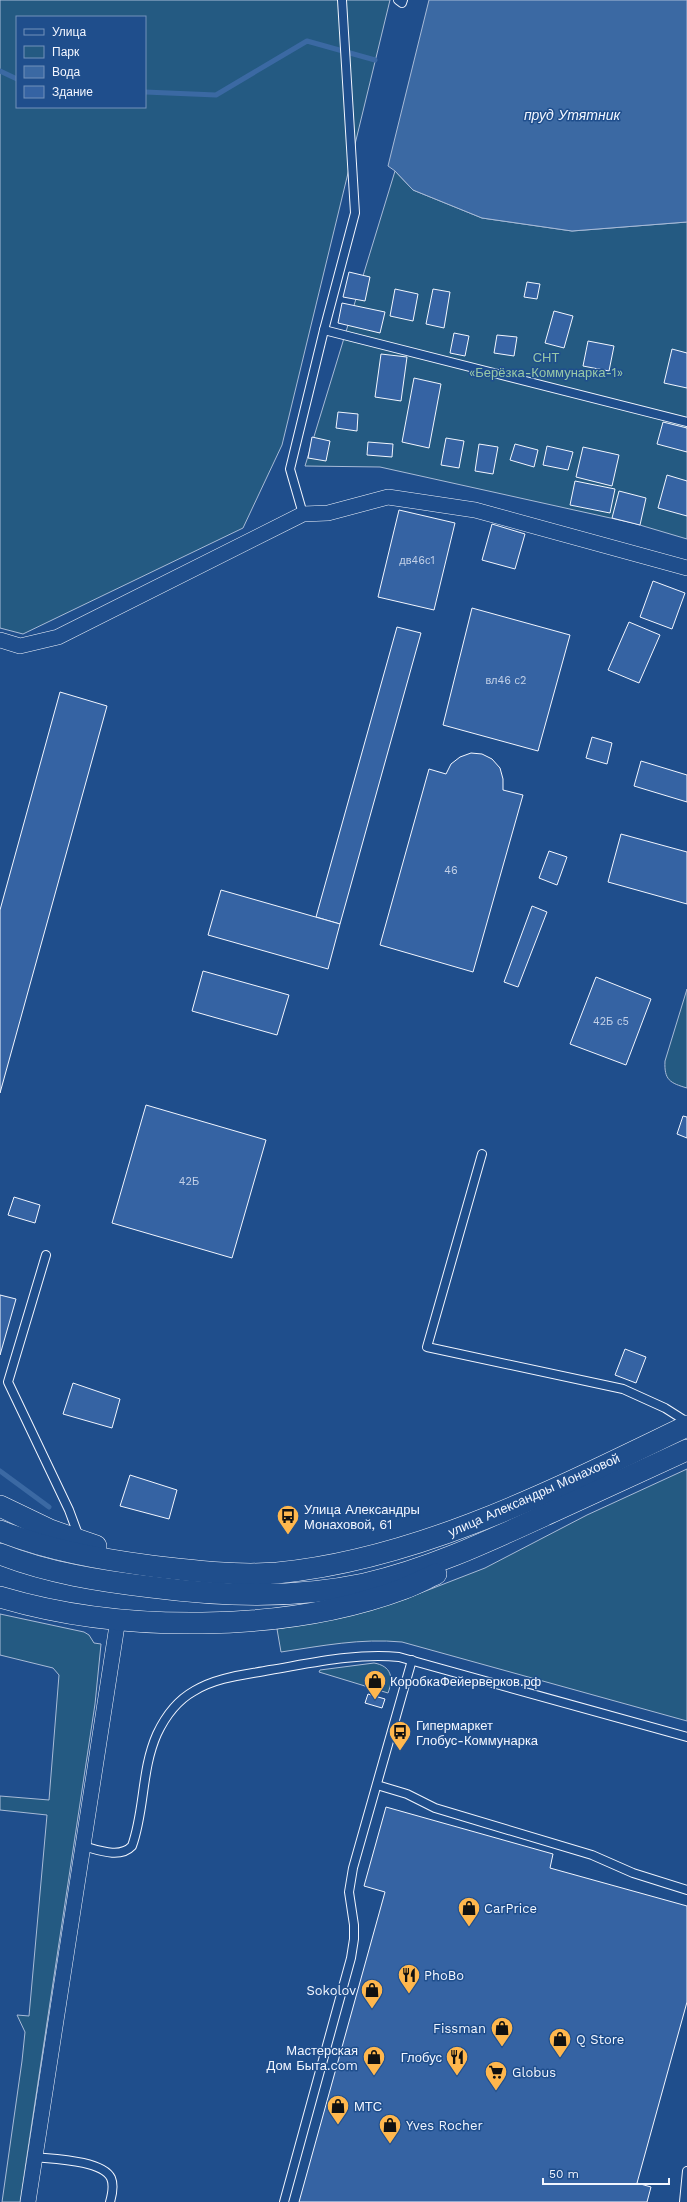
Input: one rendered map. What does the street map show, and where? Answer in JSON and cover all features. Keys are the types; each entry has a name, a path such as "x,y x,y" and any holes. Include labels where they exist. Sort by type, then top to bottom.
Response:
{"main road":[{"name":"улица Александры Монаховой","path":"0,1531 159,1566 204,1572 276,1573 358,1560 393,1551 495,1514 687,1426"},
{"name":"улица Александры Монаховой","path":"0,1554 56,1571 107,1582 202,1594 283,1595 363,1584 401,1574 455,1556 687,1450"},
{"path":"0,1506 50,1530 77,1547"},
{"path":"0,1597 40,1607 118,1619 175,1622 231,1622 343,1607 404,1589 451,1567 501,1536"}],"street":[{"path":"0,640 20,646 58,638 303,514 328,513 388,497 475,510 687,568"},
{"path":"28,2202 118,1619"}],"lane":[{"path":"303,514 290,469 324,330 355,213 342,0"},
{"path":"398,0 402,3 403,0"},
{"path":"324,330 687,422"},
{"path":"482,1154 427,1347 623,1389 665,1408 687,1422"},
{"path":"46,1255 8,1382 69,1510 79,1534 77,1547"},
{"path":"83,1846 116,1853 123,1853 132,1846 152,1748 165,1719 179,1703 192,1692 216,1681 356,1656 384,1656 412,1660 687,1737"},
{"path":"284,2202 351,1958 354,1939 354,1924 349,1892 412,1660"},
{"path":"377,1785 407,1794 435,1808 592,1855 633,1873 687,1890"},
{"path":"34,2157 86,2164 101,2169 111,2178 113,2186 110,2202"},
{"path":"684,2202 687,2171"}],"green space":[{"path":"0,0 390,0 282,445 243,528 23,634 0,628"},
{"name":"СНТ «Берёзка-Коммунарка-1»","path":"395,171 413,190 482,218 572,231 687,222 687,539 633,523 380,467 305,466"},
{"path":"687,989 687,1088 669,1080 666,1073 665,1061"},
{"path":"687,1469 687,1721 402,1642 356,1642 281,1652 277,1629 340,1618 405,1599 485,1568 587,1515"},
{"path":"0,1614 84,1632 89,1635 94,1643 101,1644 95,1704 20,2202 2,2202 25,2032 17,2015 29,2016 47,1815 0,1810 0,1796 49,1800 59,1675 53,1668 0,1655"},
{"path":"374,1663 380,1664 390,1673 391,1682 388,1693 319,1672 320,1670"}],"water":[{"name":"пруд Утятник","path":"429,0 687,0 687,222 572,231 482,218 413,190 395,171 388,166"}],"building":[{"path":"349,272 370,277 365,301 343,297"},
{"path":"527,282 540,284 537,299 524,297"},
{"path":"395,289 418,294 413,321 390,316"},
{"path":"433,289 450,292 444,328 426,324"},
{"path":"342,303 385,312 380,333 338,323"},
{"path":"554,311 573,316 564,348 545,343"},
{"path":"454,333 469,336 465,356 450,353"},
{"path":"497,335 517,337 514,356 494,353"},
{"path":"588,341 614,346 609,371 583,366"},
{"path":"672,349 687,353 687,388 664,383"},
{"path":"381,354 407,357 401,401 375,397"},
{"path":"414,378 441,384 429,448 402,442"},
{"path":"338,412 358,414 357,431 336,428"},
{"path":"663,422 687,428 687,452 657,444"},
{"path":"312,437 330,441 326,461 308,458"},
{"path":"446,438 464,441 459,468 441,465"},
{"path":"368,442 393,444 392,457 367,455"},
{"path":"479,444 498,447 493,474 475,471"},
{"path":"515,444 538,450 534,467 510,460"},
{"path":"547,446 573,452 568,470 543,465"},
{"path":"583,447 619,455 612,486 576,477"},
{"path":"667,475 687,481 687,516 658,508"},
{"path":"575,481 615,489 610,513 570,505"},
{"path":"619,491 646,498 640,525 612,518"},
{"path":"399,510 455,523 434,610 378,597"},
{"path":"492,524 525,534 515,569 482,560"},
{"path":"653,581 685,593 672,629 640,617"},
{"path":"472,608 570,635 538,751 443,725"},
{"path":"629,622 660,635 639,683 608,670"},
{"path":"397,627 421,633 340,924 316,917"},
{"path":"60,692 107,706 0,1093 0,910"},
{"path":"592,737 612,743 607,764 586,758"},
{"path":"471,753 482,754 492,759 500,768 503,779 503,790 523,795 473,972 380,945 429,769 446,774 451,764 460,757"},
{"path":"641,761 687,775 687,802 634,786"},
{"path":"621,834 687,852 687,904 608,882"},
{"path":"549,851 567,857 557,885 539,878"},
{"path":"221,890 340,924 328,969 208,935"},
{"path":"532,906 547,912 518,987 504,982"},
{"path":"203,971 289,995 277,1035 192,1011"},
{"path":"596,977 651,999 626,1065 570,1044"},
{"path":"146,1105 266,1140 232,1258 112,1223"},
{"path":"683,1116 687,1117 687,1138 677,1134"},
{"path":"14,1197 40,1205 35,1223 8,1215"},
{"path":"0,1295 16,1299 0,1355"},
{"path":"625,1349 646,1357 636,1383 615,1375"},
{"path":"73,1383 120,1399 112,1428 63,1414"},
{"path":"130,1475 177,1490 169,1519 120,1506"},
{"name":"КоробкаФейерверков.рф","path":"368,1694 385,1699 382,1708 365,1703"},
{"name":"Globus","path":"386,1807 553,1854 550,1868 687,1906 687,2002 637,2183 651,2187 647,2202 299,2202 385,1892 364,1886"}],"waterway":[{"path":"146,92 216,95 307,41 375,60"},
{"path":"0,71 16,79"},
{"path":"0,1471 49,1507"}],"place":[{"name":"Улица Александры Монаховой, 61","path":"288,1536"},
{"name":"КоробкаФейерверков.рф","path":"375,1700"},
{"name":"Гипермаркет Глобус-Коммунарка","path":"400,1752"},
{"name":"CarPrice","path":"469,1928"},
{"name":"PhoBo","path":"409,1994"},
{"name":"Sokolov","path":"372,2010"},
{"name":"Fissman","path":"502,2048"},
{"name":"Q Store","path":"560,2058"},
{"name":"Мастерская Дом Быта.com","path":"374,2076"},
{"name":"Глобус","path":"457,2076"},
{"name":"Globus","path":"496,2092"},
{"name":"МТС","path":"338,2126"},
{"name":"Yves Rocher","path":"390,2144"}]}
